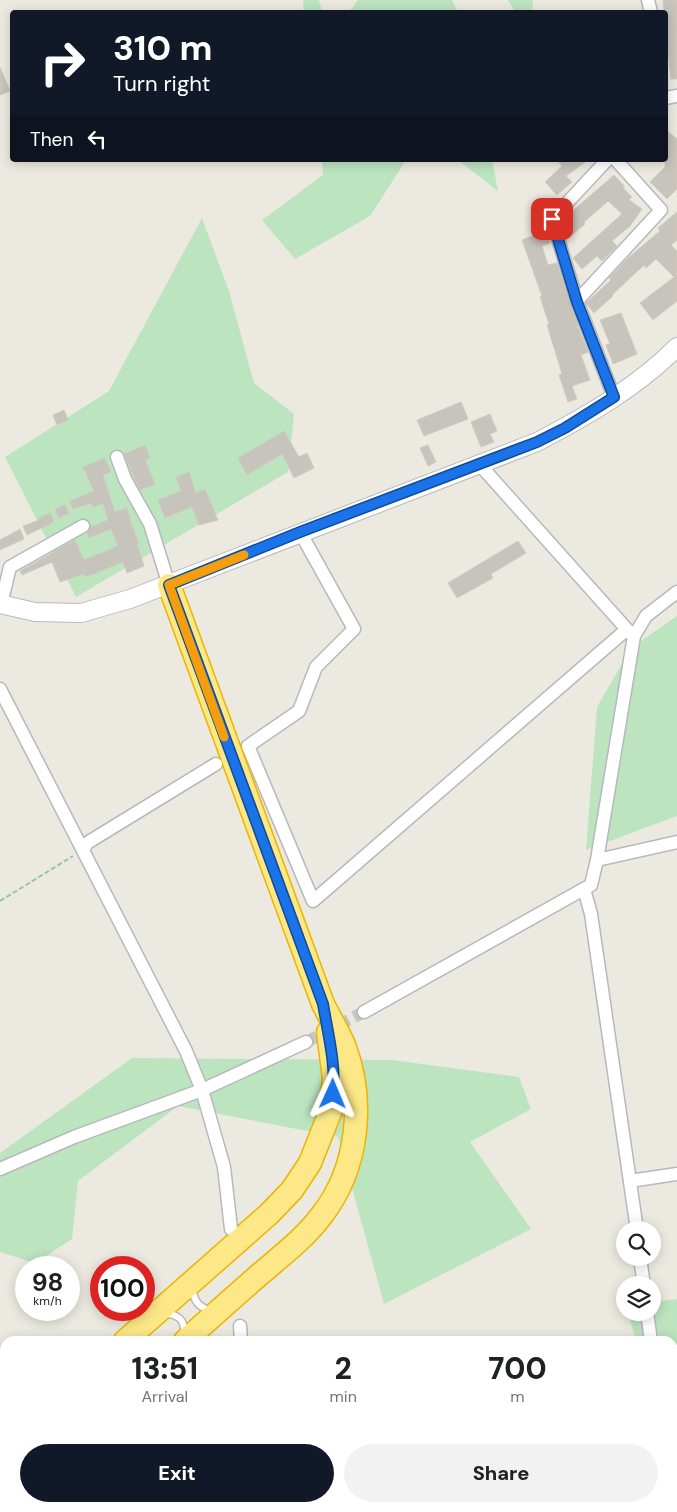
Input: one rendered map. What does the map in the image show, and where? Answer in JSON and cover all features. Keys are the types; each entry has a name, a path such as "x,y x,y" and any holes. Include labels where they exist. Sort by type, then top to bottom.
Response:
{"highway":[{"path":"169,585 323,1004 343,1044 351,1070 357,1102 356,1133 349,1158 340,1185 323,1214 304,1236 190,1336"},
{"path":"155,1314 269,1214 292,1190 310,1163 331,1110 334,1078 323,1004"},
{"path":"131,1336 148,1321"}],"street":[{"path":"605,162 552,219 577,302 614,397"},
{"path":"577,302 661,210 618,162"},
{"path":"83,526 10,568 0,604 35,612 81,613 130,600 300,532 537,442 565,428 645,377 677,347"},
{"path":"117,457 126,479 150,524 169,585"},
{"path":"480,465 630,633"},
{"path":"300,532 354,629 316,667 299,711 248,746 313,901 630,633 646,616 677,592"},
{"path":"364,1012 590,886 597,860 630,633"},
{"path":"0,689 186,1051 202,1090 224,1167 231,1229"},
{"path":"84,850 86,843 216,764"},
{"path":"597,860 677,842"},
{"path":"584,889 591,914 636,1221"},
{"path":"0,1169 74,1137 202,1090 306,1042"},
{"path":"630,1181 677,1174"},
{"path":"649,1321 650,1336"},
{"path":"240,1326 241,1336"}],"lane":[{"path":"196,1279 192,1289 198,1305 204,1309 211,1310 222,1307"},
{"path":"155,1316 166,1313 179,1317 184,1324 185,1332 183,1336"}],"path":[{"path":"0,901 84,850"}],"green space":[{"path":"303,0 319,0 322,10 304,10"},
{"path":"358,0 452,0 457,10 350,10"},
{"path":"508,0 533,0 532,10 514,10"},
{"path":"322,162 405,162 370,216 295,259 262,220 323,175"},
{"path":"461,162 492,162 498,191"},
{"path":"202,218 229,291 254,383 294,414 288,472 76,597 5,457 109,391"},
{"path":"677,616 677,816 586,850 597,707 631,648"},
{"path":"132,1058 392,1060 519,1077 531,1109 470,1142 531,1229 384,1304 338,1137 178,1106 78,1181 72,1239 46,1256 15,1257 0,1252 0,1153"},
{"path":"677,1299 677,1336 635,1336 630,1321 661,1321 661,1301"}],"building":[{"path":"663,0 677,0 677,79 671,79 668,49 668,10 664,10"},
{"path":"0,67 10,91 0,95"},
{"path":"668,132 677,139 677,189 667,199 650,182 665,167 665,162 668,162"},
{"path":"559,162 585,162 566,176 572,182 557,195 545,182 562,166"},
{"path":"614,175 632,197 629,200 642,209 630,226 612,241 617,246 602,261 597,256 582,269 573,258 622,214 608,201 572,235 561,221"},
{"path":"677,212 677,240 671,245 677,251 677,301 653,320 640,303 674,277 656,259 646,268 644,265 594,313 586,303 611,280 609,278 628,258 660,231 658,228"},
{"path":"543,218 550,243 542,246 548,265 557,263 578,326 574,329 578,327 588,352 581,355 590,380 572,386 577,399 568,402 559,375 562,374 547,325 549,324 540,297 542,296 522,240 535,235 531,222"},
{"path":"621,313 637,354 613,364 606,345 610,344 600,320"},
{"path":"461,402 468,419 424,436 417,420"},
{"path":"64,410 68,420 57,425 53,415"},
{"path":"490,414 497,431 490,434 494,442 481,447 471,422"},
{"path":"284,431 299,457 307,453 314,468 294,478 282,454 247,475 238,458"},
{"path":"145,445 150,458 145,460 155,484 140,490 124,454"},
{"path":"428,445 436,462 428,466 420,448"},
{"path":"105,458 111,472 103,475 115,512 127,508 139,543 137,544 144,566 127,573 123,562 86,577 84,574 60,582 52,562 22,575 20,571 75,540 84,560 118,546 111,529 89,538 87,533 91,527 108,520 103,503 93,507 91,503 73,509 70,501 94,491 83,467"},
{"path":"189,472 196,493 205,489 218,520 199,525 192,507 165,518 158,500 181,491 176,477"},
{"path":"65,505 69,513 59,518 55,509"},
{"path":"50,513 54,522 27,535 23,526 39,520 38,518"},
{"path":"20,529 24,539 0,550 0,540"},
{"path":"518,541 526,553 491,574 493,578 457,598 448,583"}],"tunnel":[{"path":"306,1042 364,1012"}],"slow traffic":[{"path":"224,737 169,585 244,555"}],"route":[{"path":"333,1094 334,1078 331,1050 323,1004 169,585 300,532 537,442 565,428 614,397 577,302 552,219"}]}
